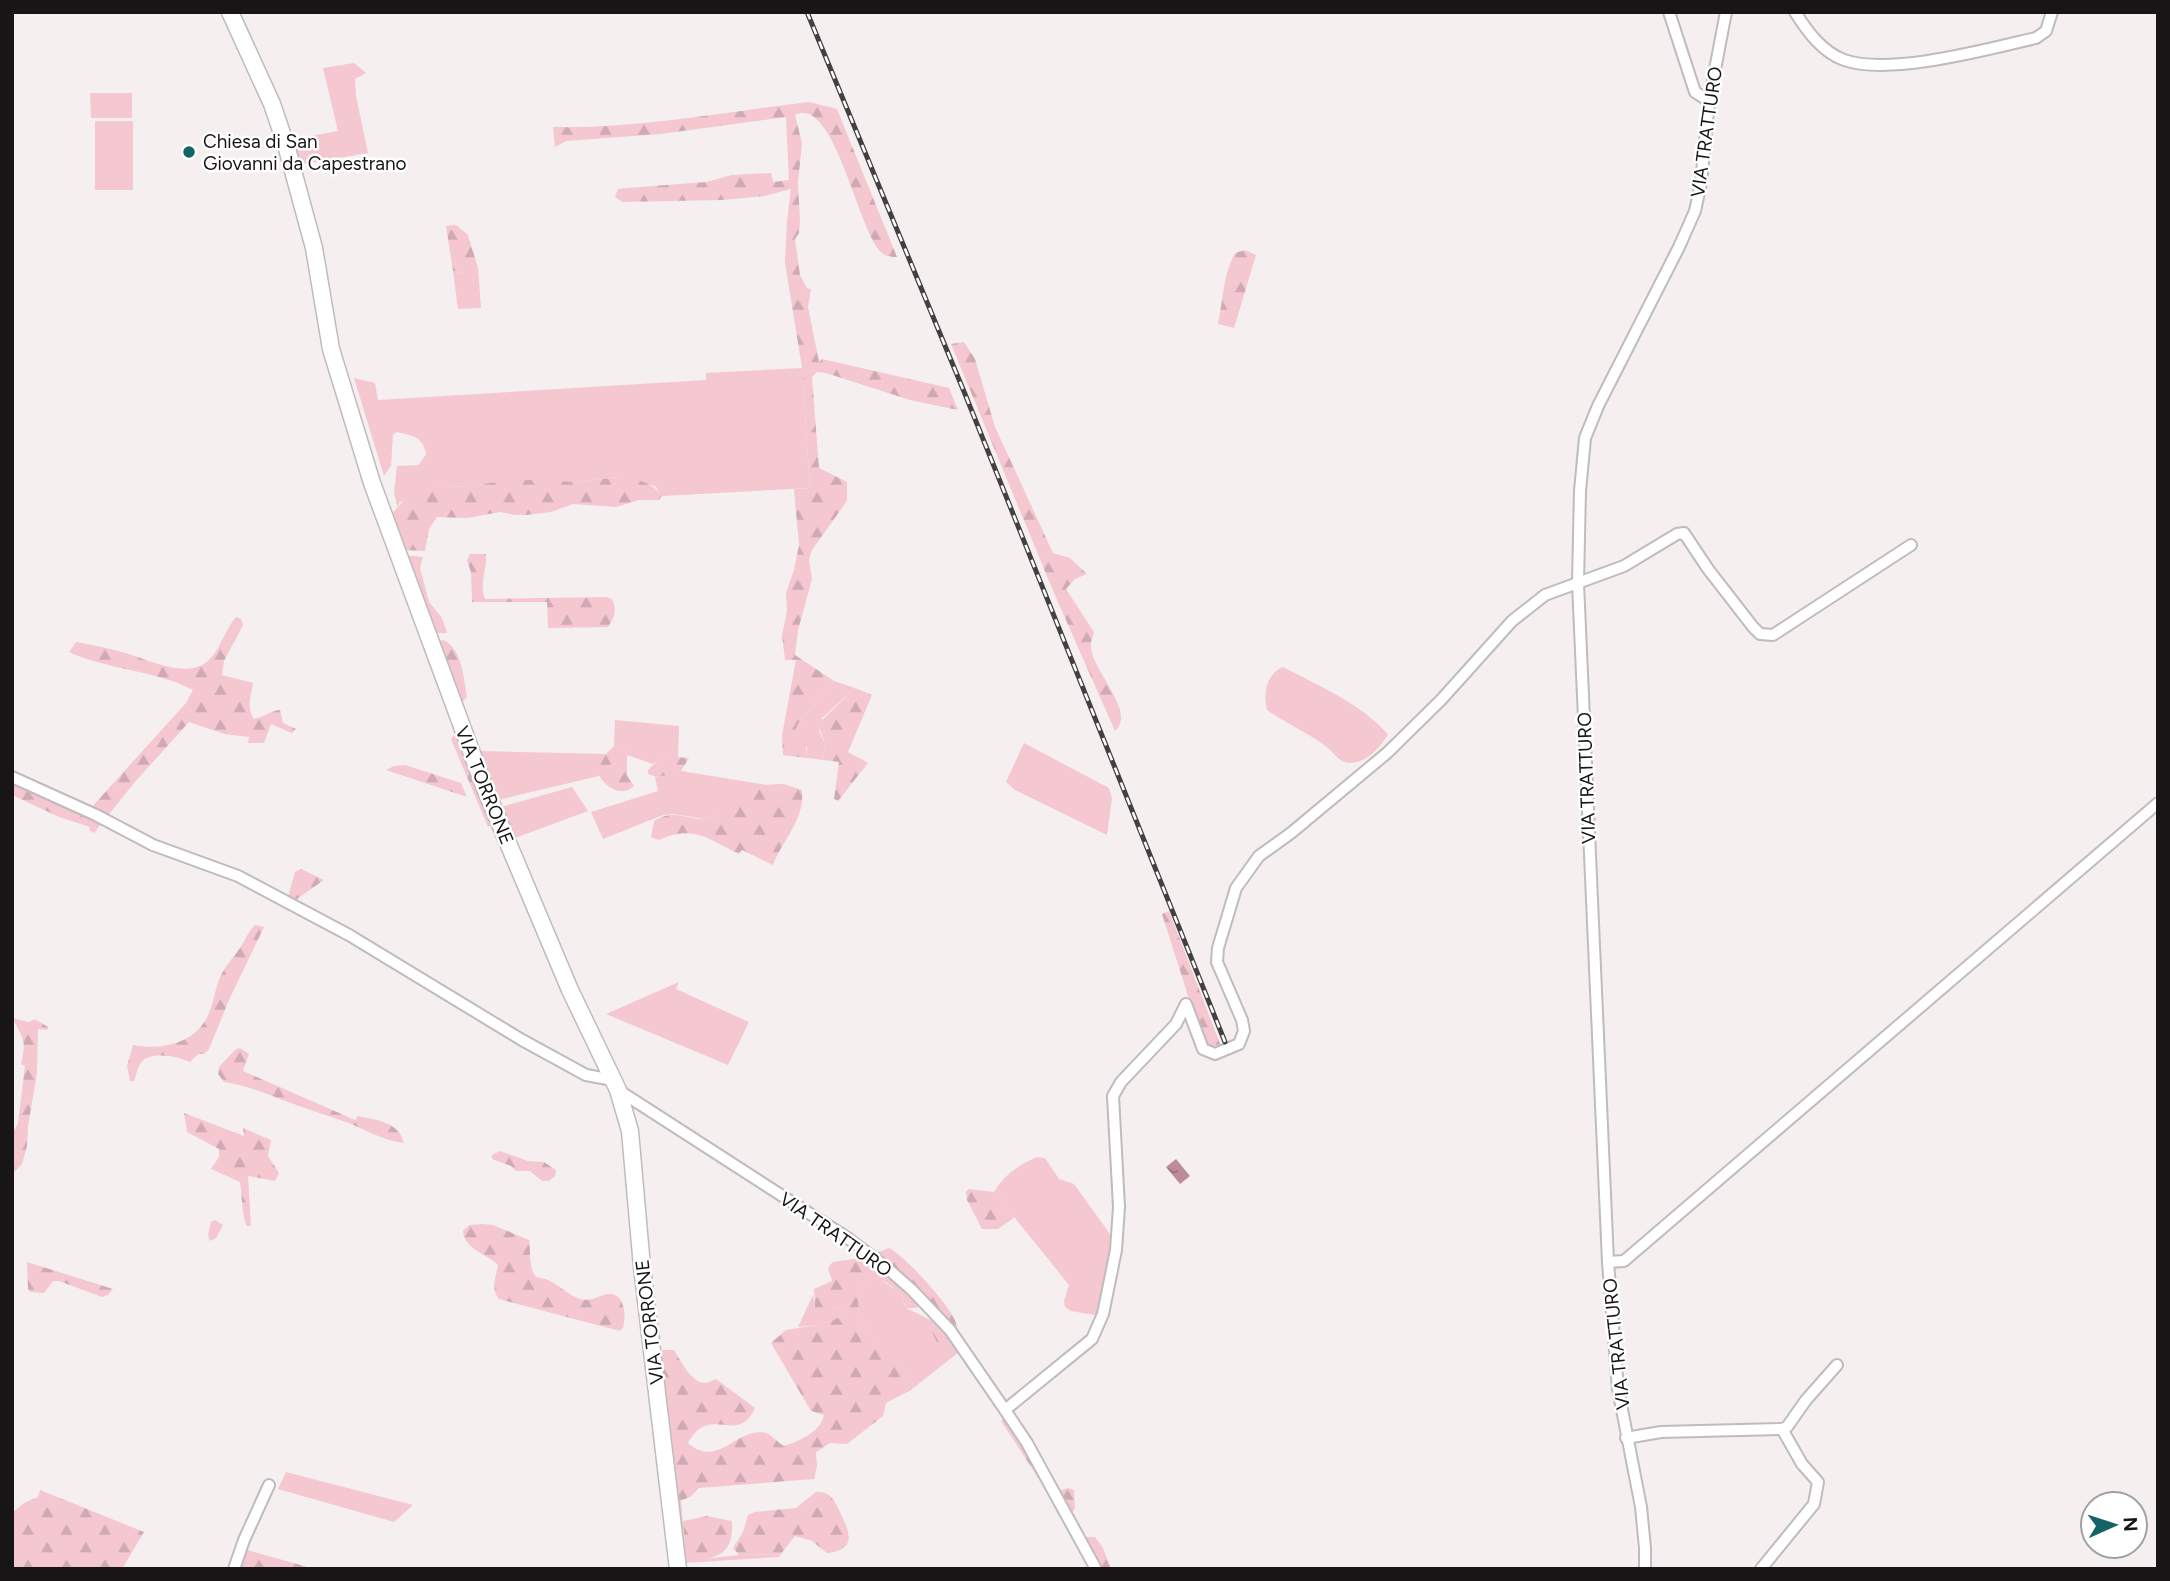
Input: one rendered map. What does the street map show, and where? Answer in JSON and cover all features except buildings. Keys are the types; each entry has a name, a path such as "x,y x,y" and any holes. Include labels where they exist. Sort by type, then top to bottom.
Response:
{"main road":[{"name":"VIA TORRONE","path":"230,12 272,104 285,145 314,248 331,349 372,483 484,786 570,990 616,1085 629,1130 642,1267 678,1569"}],"street":[{"path":"1669,12 1695,92 1709,101"},
{"name":"VIA TRATTURO","path":"1645,1569 1641,1507 1618,1389 1608,1262 1578,583 1580,491 1585,438 1598,406 1695,211 1709,101 1726,12"},
{"path":"1794,12 1825,50 1843,60 1866,65 1954,57 2036,38 2046,31 2052,12"},
{"path":"1005,1410 1092,1339 1104,1314 1118,1218 1113,1096 1121,1082 1176,1024 1186,1004 1203,1049 1215,1054 1239,1044 1244,1031 1242,1020 1216,962 1217,948 1236,888 1259,856 1291,833 1396,744 1441,700 1512,621 1545,595 1624,566 1676,534 1684,533 1753,627 1760,634 1773,635 1911,545"},
{"name":"VIA TRATTURO","path":"12,777 96,815 153,845 238,876 349,934 522,1040 586,1074 616,1085 886,1266 950,1330 1027,1443 1096,1569"},
{"path":"1608,1262 1624,1261 2158,803"},
{"path":"1626,1438 1661,1432 1782,1429 1787,1427 1806,1400 1837,1365"},
{"path":"1761,1569 1814,1504 1818,1482 1802,1464 1782,1429"},
{"path":"234,1569 269,1485"}],"green space":[{"path":"354,63 366,73 355,79 368,153 297,165 289,140 338,131 323,68"},
{"path":"90,93 132,93 132,118 91,118"},
{"path":"809,102 837,109 897,257 882,253 873,241 845,169 822,125 809,114 795,115 802,143 798,182 800,221 799,233 795,239 800,275 807,288 811,289 808,307 819,362 822,359 949,388 958,410 910,400 826,373 817,372 812,377 819,468 847,482 847,501 812,550 809,560 812,579 798,630 795,655 834,681 795,731 806,743 807,758 783,755 782,735 796,660 785,660 782,635 787,612 786,593 799,545 794,489 810,488 802,368 785,263 791,189 764,196 722,200 622,202 615,197 618,189 706,182 732,175 771,173 773,182 789,180 786,117 661,134 566,141 555,147 553,127 649,123"},
{"path":"95,121 133,121 133,190 95,190"},
{"path":"456,225 468,235 478,267 467,274 453,271 446,226"},
{"path":"1245,250 1256,255 1234,328 1218,324 1231,261 1235,253"},
{"path":"478,267 481,308 458,309 453,271 466,272"},
{"path":"964,342 975,359 995,427 1053,553 1070,558 1087,574 1075,579 1066,589 1094,632 1092,653 1121,712 1120,723 1115,731 1054,593 951,344"},
{"path":"802,368 810,488 662,496 655,486 620,477 576,482 489,483 470,487 442,486 400,502 397,507 394,492 397,466 419,465 426,454 425,448 416,438 397,432 393,435 391,466 384,476 354,378 375,383 378,400 706,380 706,373"},
{"path":"620,477 649,484 662,496 659,500 639,500 616,507 573,504 551,512 526,515 500,512 467,518 437,517 429,529 425,551 403,550 391,515 409,494 442,486 470,487 529,480 576,482"},
{"path":"470,554 486,554 483,588 485,599 606,597 614,603 612,620 608,627 548,628 547,602 472,602 471,572 467,561"},
{"path":"403,555 423,557 420,568 429,602 422,605"},
{"path":"429,602 442,618 447,633 431,633 422,605"},
{"path":"236,617 241,619 243,625 224,661 222,675 253,683 250,706 254,719 280,710 283,723 296,729 292,733 271,724 264,743 248,743 249,737 224,734 189,722 134,783 94,833 89,830 90,827 59,817 12,795 12,778 90,809 186,703 193,690 163,678 99,663 69,652 76,642 116,650 171,667 193,668 211,658"},
{"path":"443,640 454,649 461,665 467,697 461,703 435,642"},
{"path":"1283,667 1364,713 1388,734 1381,744 1362,760 1346,763 1321,743 1267,710 1265,698 1269,679"},
{"path":"834,681 855,688 822,718 819,731 825,744 823,760 807,758 807,747 795,731"},
{"path":"855,688 872,695 848,752 868,763 838,801 834,799 839,762 823,760 825,744 818,724"},
{"path":"615,720 679,726 678,757 658,760 653,764 627,755 623,748 614,746"},
{"path":"459,730 494,821 488,827 451,739"},
{"path":"1024,743 1109,788 1112,798 1107,835 1015,790 1006,782"},
{"path":"614,746 623,748 627,755 627,775 634,786 629,790 612,789 597,771 606,754"},
{"path":"479,751 606,754 598,771 599,776 498,800"},
{"path":"689,758 681,771 661,776 648,774 648,770 658,760"},
{"path":"405,765 461,783 467,797 386,770"},
{"path":"681,771 767,785 725,813 704,819 663,815 603,839 591,812 658,791 655,777"},
{"path":"784,784 802,790 802,801 797,820 773,865 742,850 739,854 700,835 681,833 659,840 651,837 654,821 662,817 675,815 708,818 725,811 759,788"},
{"path":"572,787 588,811 515,838 501,807"},
{"path":"301,869 324,880 294,901 288,897 295,872"},
{"path":"1169,911 1222,1049 1205,1049 1162,914"},
{"path":"255,925 264,927 209,1049 190,1062 171,1056 150,1057 140,1064 134,1081 130,1081 127,1066 133,1045 153,1047 173,1044 199,1029 208,1016 223,971"},
{"path":"679,982 676,989 749,1022 728,1065 606,1014"},
{"path":"12,1018 29,1022 35,1019 48,1027 47,1030 38,1029 37,1073 27,1146 22,1164 13,1173 12,1135 18,1123 25,1066 21,1064 23,1040"},
{"path":"240,1048 249,1054 243,1071 355,1120 358,1116 386,1123 397,1130 404,1143 380,1137 254,1089 224,1082 218,1074 219,1067"},
{"path":"184,1113 244,1136 243,1128 271,1140 268,1156 279,1173 275,1181 248,1176 251,1226 247,1226 244,1217 240,1182 211,1169 219,1157 219,1149 187,1132"},
{"path":"500,1151 528,1161 544,1162 556,1170 555,1176 549,1181 542,1181 530,1171 516,1171 511,1166 492,1159 492,1155"},
{"path":"1037,1157 1045,1158 1059,1179 1074,1184 1115,1241 1100,1316 1071,1311 1065,1307 1069,1285 994,1192 1013,1171"},
{"path":"969,1189 994,1192 1015,1217 998,1229 982,1229 967,1200 966,1192"},
{"path":"215,1220 223,1225 216,1238 210,1241 208,1235 211,1222"},
{"path":"469,1225 493,1225 529,1240 531,1264 536,1277 550,1281 584,1300 607,1294 618,1297 624,1312 623,1328 620,1331 499,1299 494,1287 498,1265 472,1247 464,1237 463,1231"},
{"path":"889,1248 915,1270 946,1305 956,1323 955,1345 949,1348 937,1342 931,1330 941,1316 925,1298 917,1308 906,1308 893,1288 883,1281 871,1278 861,1291 858,1305 862,1320 880,1348 913,1384 911,1390 886,1403 883,1416 847,1444 830,1443 816,1452 814,1479 699,1488 690,1497 677,1502 658,1350 674,1350 695,1379 705,1383 716,1379 755,1408 748,1419 740,1424 705,1426 696,1431 688,1443 699,1450 709,1452 756,1433 766,1433 784,1446 796,1441 814,1431 824,1415 811,1411 771,1343 786,1330 817,1325 844,1316 842,1307 833,1307 825,1313 815,1308 814,1289 832,1281 828,1269 830,1264 867,1257"},
{"path":"27,1262 113,1289 102,1297 53,1281 44,1293 30,1292"},
{"path":"871,1278 879,1279 899,1292 906,1308 935,1322 931,1330 956,1345 959,1352 912,1389 913,1384 879,1348 861,1320 858,1305 861,1291"},
{"path":"813,1295 815,1308 843,1307 845,1316 817,1325 798,1327"},
{"path":"1006,1416 1041,1477 1039,1479 1001,1421"},
{"path":"286,1472 413,1505 394,1522 278,1489"},
{"path":"1068,1488 1074,1490 1075,1508 1071,1516 1058,1491"},
{"path":"40,1490 144,1532 122,1569 12,1569 12,1513 24,1503 38,1497"},
{"path":"816,1492 829,1496 840,1512 848,1533 847,1544 843,1548 827,1553 812,1541 795,1536 781,1554 739,1555 733,1548 743,1532 748,1515 796,1508"},
{"path":"681,1501 686,1561 781,1554 779,1557 684,1563 677,1502"},
{"path":"707,1516 732,1521 730,1541 721,1553 715,1556 686,1561 683,1521"},
{"path":"1084,1537 1095,1537 1103,1548 1111,1569 1099,1569"},
{"path":"247,1550 315,1569 238,1569"}],"water":[{"path":"1176,1159 1190,1176 1180,1184 1166,1167"}],"railway":[{"path":"807,12 965,394 1225,1042"}],"place":[{"name":"Chiesa di San Giovanni da Capestrano","path":"189,152"}]}
